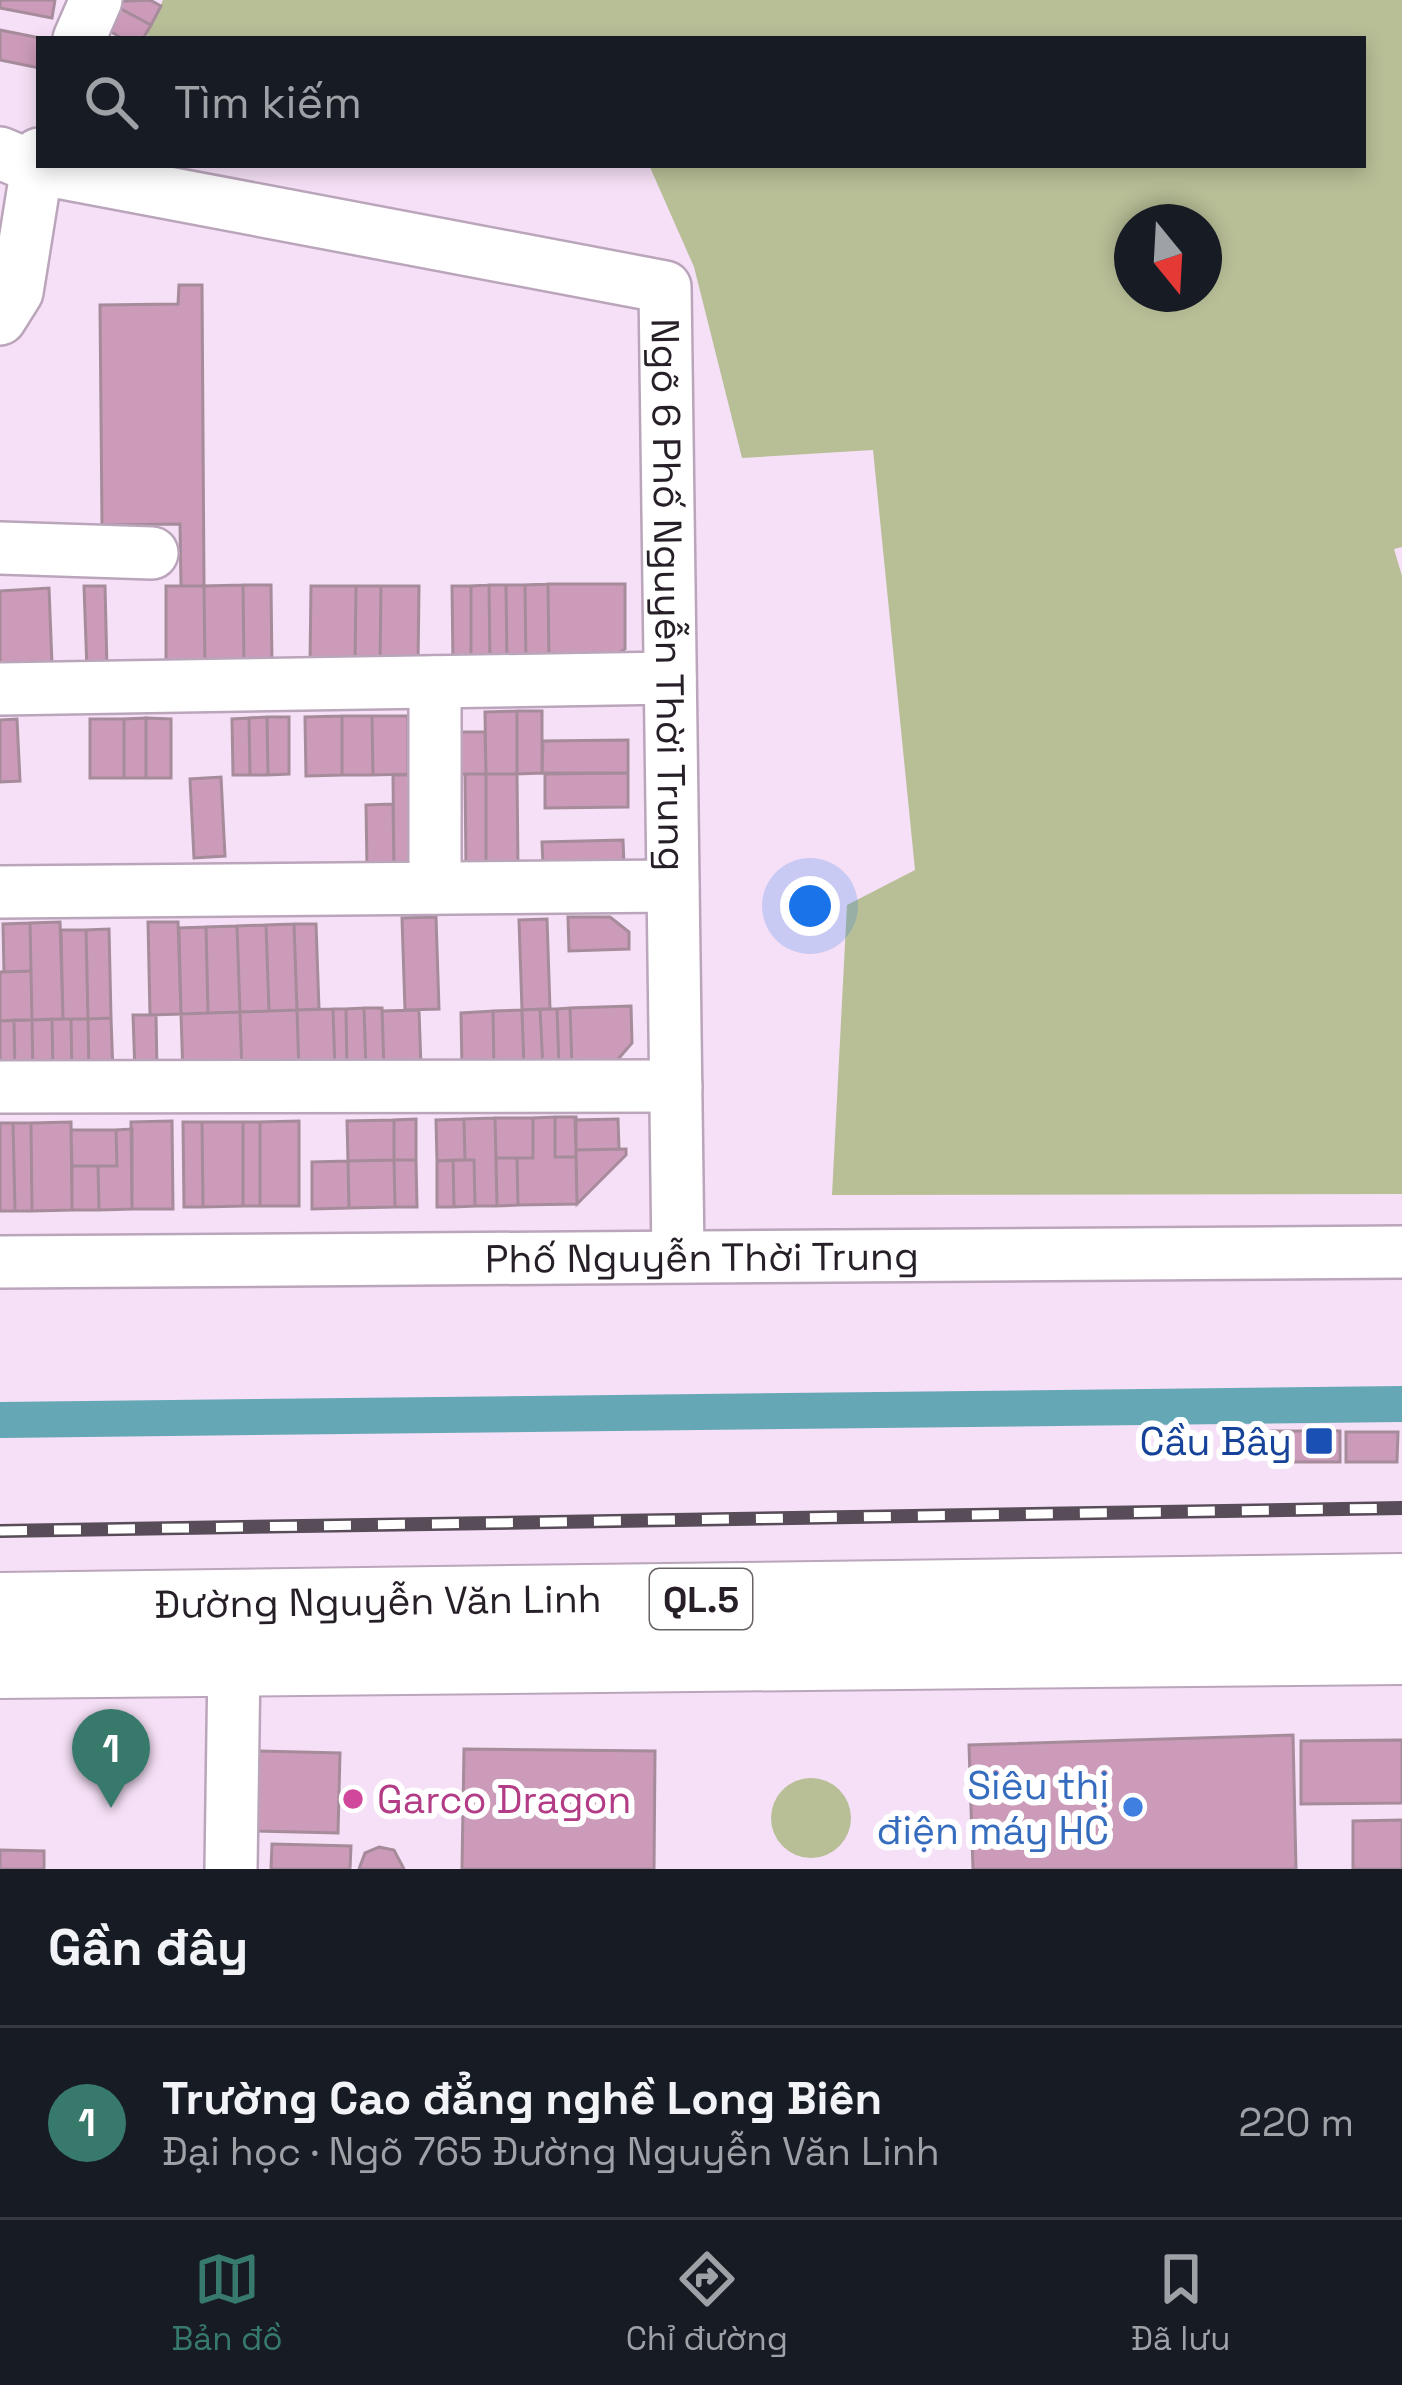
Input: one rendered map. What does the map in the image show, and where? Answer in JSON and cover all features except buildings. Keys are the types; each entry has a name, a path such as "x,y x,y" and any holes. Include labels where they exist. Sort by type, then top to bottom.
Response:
{"highway":[{"name":"Đường Nguyễn Văn Linh","path":"0,1665 234,1662 683,1629 1402,1587"},
{"name":"Đường Nguyễn Văn Linh","path":"0,1606 1402,1651"}],"street":[{"path":"80,36 96,0"},
{"path":"0,319 17,292 25,158"},
{"name":"Ngõ 6 Phố Nguyễn Thời Trung","path":"75,168 665,287 678,1256"},
{"path":"0,548 152,553"},
{"path":"0,689 670,678"},
{"path":"434,888 435,682"},
{"path":"0,892 674,886"},
{"path":"0,1087 676,1086"},
{"name":"Phố Nguyễn Thời Trung","path":"0,1262 1402,1252"},
{"path":"231,1869 234,1662"}],"green space":[{"path":"163,0 1402,0 1402,547 1394,549 1402,576 1402,1194 832,1195 847,905 915,870 873,450 742,458 694,267 650,168 1366,168 1366,36 149,36"},
{"path":"811,1778 840,1789 851,1818 840,1847 811,1858 782,1847 771,1818 782,1789"}],"waterway":[{"path":"0,1420 1402,1404"}],"railway":[{"path":"0,1531 1402,1508"}],"place":[{"name":"Cầu Bây","path":"1319,1441"},
{"name":"Garco Dragon","path":"353,1799"},
{"name":"Siêu thị điện máy HC","path":"1133,1807"},
{"name":"Trường Cao đẳng nghề Long Biên","path":"111,1808"}]}
